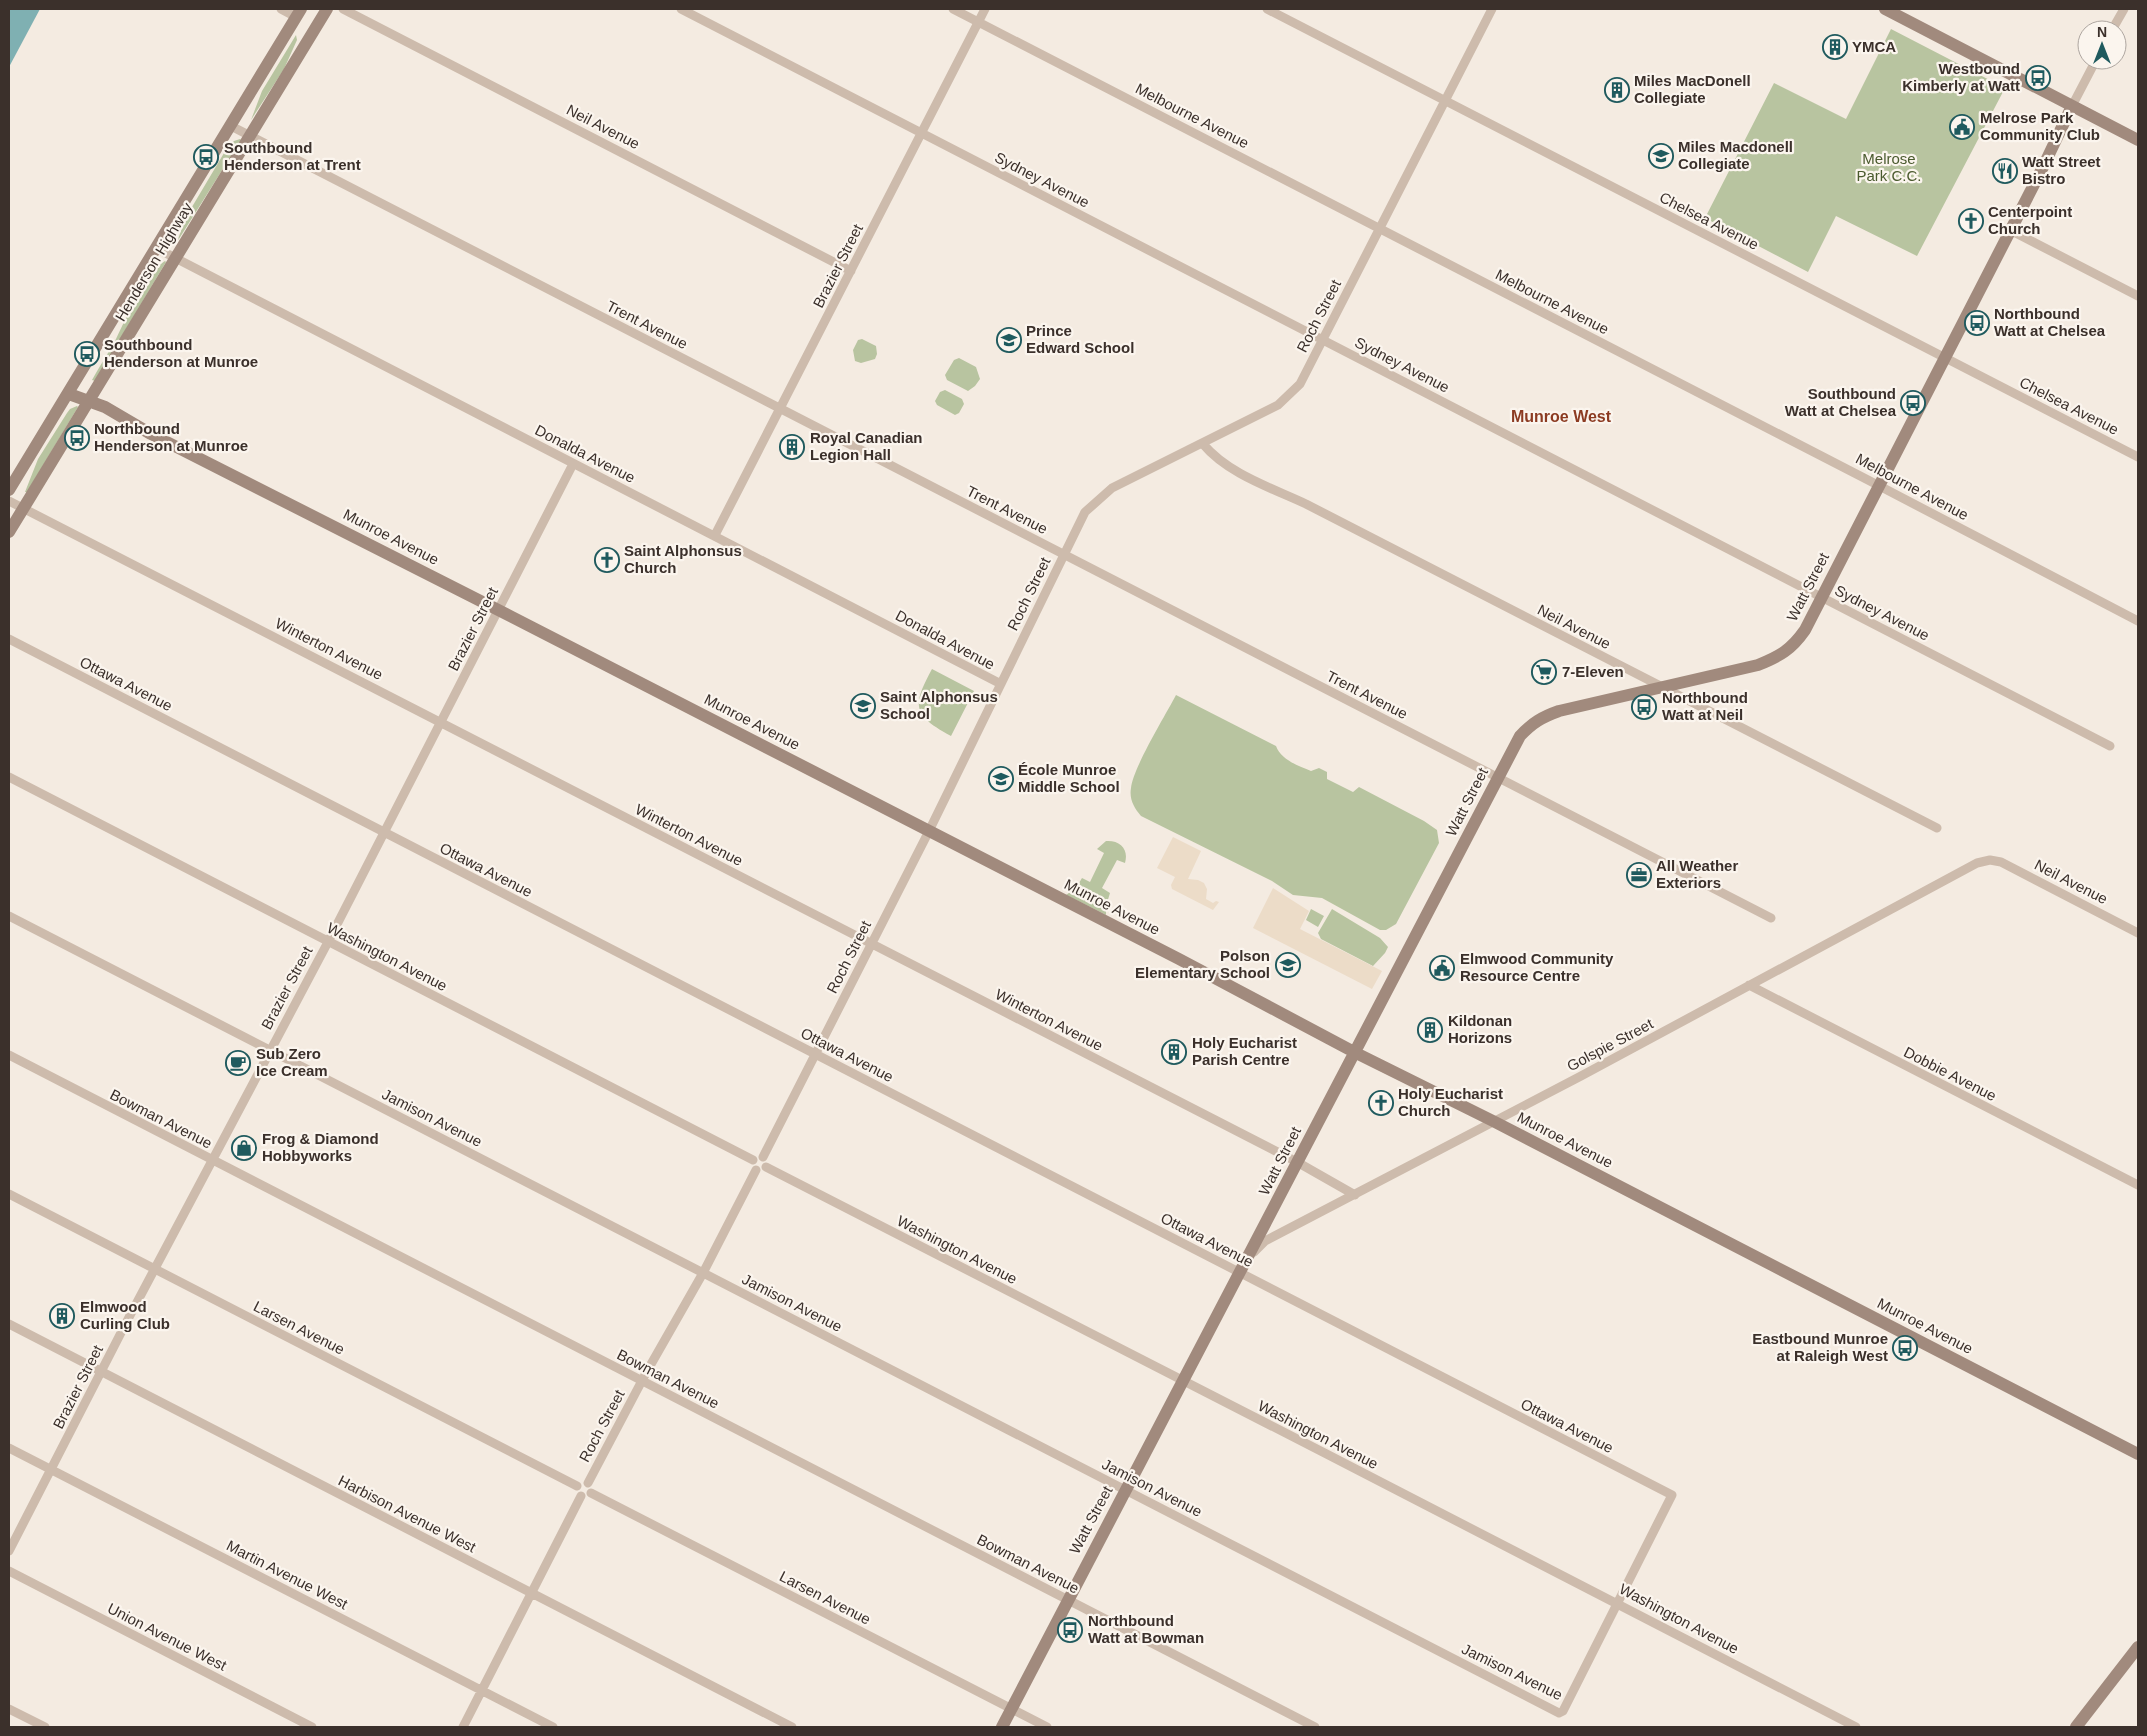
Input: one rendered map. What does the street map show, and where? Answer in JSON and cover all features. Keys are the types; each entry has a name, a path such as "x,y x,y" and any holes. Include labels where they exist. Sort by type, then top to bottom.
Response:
{"street":[{"path":"281,9 299,13 315,28"},
{"name":"Henderson Highway","path":"9,532 327,9"},
{"name":"Neil Avenue","path":"343,9 851,271"},
{"name":"Sydney Avenue","path":"681,9 2110,746"},
{"name":"Melbourne Avenue","path":"952,9 1879,485 2138,621"},
{"name":"Brazier Street","path":"715,535 985,9"},
{"name":"Chelsea Avenue","path":"1267,9 2138,457"},
{"name":"Roch Street","path":"763,1157 929,831 1086,512 1112,488 1278,405 1300,384 1492,9"},
{"path":"1885,9 2138,140"},
{"path":"2118,20 2124,9"},
{"name":"Henderson Highway","path":"9,490 299,13"},
{"name":"Watt Street","path":"1002,1727 1297,1162 1356,1053 1520,736 1530,724 1542,717 1581,705 1758,665 1780,656 1797,642 1822,597 2091,70"},
{"name":"Trent Avenue","path":"231,126 1771,918"},
{"path":"2010,230 2138,296"},
{"name":"Donalda Avenue","path":"156,248 573,464 715,535 1000,684"},
{"name":"Munroe Avenue","path":"69,394 105,408 160,438 498,609 1179,959 1356,1053 1493,1121 2138,1454"},
{"name":"Neil Avenue","path":"1203,444 1212,455 1238,472 1324,514 1660,687 1707,709 1937,828"},
{"name":"Brazier Street","path":"9,1551 50,1469 328,942 573,464"},
{"name":"Winterton Avenue","path":"9,501 24,507 1297,1162 1355,1195"},
{"name":"Ottawa Avenue","path":"9,639 1672,1495 1618,1602"},
{"name":"Washington Avenue","path":"9,777 752,1160"},
{"name":"Neil Avenue","path":"1990,860 2001,862 2138,932"},
{"name":"Golspie Street","path":"1247,1259 1265,1240 1355,1195 1977,863 1990,860"},
{"name":"Jamison Avenue","path":"9,916 1559,1713 1563,1711 1618,1602"},
{"name":"Dobbie Avenue","path":"1749,985 2138,1185"},
{"name":"Bowman Avenue","path":"9,1055 1315,1727"},
{"path":"756,1156 763,1157 767,1162 766,1167 762,1170 756,1170 752,1167 752,1160 756,1156"},
{"name":"Washington Avenue","path":"766,1167 1182,1382 1618,1602 1856,1727"},
{"name":"Roch Street","path":"588,1483 641,1381 703,1273 756,1170"},
{"name":"Larsen Avenue","path":"9,1194 577,1486"},
{"name":"Harbison Avenue West","path":"9,1324 792,1727"},
{"name":"Martin Avenue West","path":"9,1448 553,1727"},
{"path":"581,1482 588,1483 592,1488 591,1493 586,1497 580,1496 577,1493 577,1486 581,1482"},
{"name":"Larsen Avenue","path":"591,1493 1047,1727"},
{"path":"463,1727 580,1496"},
{"name":"Union Avenue West","path":"9,1571 312,1727"},
{"path":"2076,1727 2138,1647"},
{"path":"9,1709 45,1727"}],"green space":[{"name":"Melrose Park C.C.","path":"1891,29 2005,88 1917,256 1836,216 1808,272 1705,218 1774,83 1846,119"},
{"path":"296,35 297,40 284,69 251,120 262,91"},
{"path":"240,139 177,242 186,217 227,148 234,141"},
{"path":"165,261 95,381 92,380 114,343 142,286 157,267"},
{"path":"862,339 876,346 877,354 875,359 861,363 855,361 853,350 858,340"},
{"path":"959,358 976,367 980,379 968,391 947,380 945,375 954,360"},
{"path":"945,390 962,399 964,404 959,413 955,415 937,405 935,401 940,392"},
{"path":"77,406 27,492 25,492 38,459 67,413 70,409"},
{"path":"932,669 974,691 951,736 929,722 919,708 921,692"},
{"path":"1176,695 1276,746 1286,759 1296,765 1311,771 1319,768 1327,772 1327,779 1353,792 1359,787 1424,821 1437,830 1439,843 1396,924 1386,930 1380,930 1322,898 1293,895 1272,881 1141,816 1131,800 1133,779 1143,755"},
{"path":"1106,841 1115,842 1122,846 1126,858 1125,863 1117,860 1102,888 1110,893 1106,906 1106,915 1066,895 1076,888 1082,878 1090,882 1104,853 1097,849"},
{"path":"1311,909 1324,916 1318,927 1306,920"},
{"path":"1332,909 1380,938 1388,947 1373,966 1321,939 1318,933"}],"shaded area":[{"path":"1173,837 1201,851 1188,879 1204,883 1207,889 1206,899 1213,903 1219,902 1213,910 1172,889 1171,885 1175,877 1157,868"},
{"path":"1273,888 1309,911 1300,929 1382,971 1372,989 1253,928"}],"water":[{"path":"9,9 40,9 9,67"}],"place":[{"name":"YMCA","path":"1835,47"},
{"name":"Westbound Kimberly at Watt","path":"2038,78"},
{"name":"Miles MacDonell Collegiate","path":"1617,90"},
{"name":"Melrose Park Community Club","path":"1962,127"},
{"name":"Miles Macdonell Collegiate","path":"1661,156"},
{"name":"Southbound Henderson at Trent","path":"206,157"},
{"name":"Watt Street Bistro","path":"2005,171"},
{"name":"Centerpoint Church","path":"1971,221"},
{"name":"Northbound Watt at Chelsea","path":"1977,323"},
{"name":"Prince Edward School","path":"1009,340"},
{"name":"Southbound Henderson at Munroe","path":"87,354"},
{"name":"Southbound Watt at Chelsea","path":"1913,403"},
{"name":"Northbound Henderson at Munroe","path":"77,438"},
{"name":"Royal Canadian Legion Hall","path":"792,447"},
{"name":"Saint Alphonsus Church","path":"607,560"},
{"name":"7-Eleven","path":"1544,672"},
{"name":"Saint Alphonsus School","path":"863,706"},
{"name":"Northbound Watt at Neil","path":"1644,707"},
{"name":"École Munroe Middle School","path":"1001,779"},
{"name":"All Weather Exteriors","path":"1639,875"},
{"name":"Polson Elementary School","path":"1288,965"},
{"name":"Elmwood Community Resource Centre","path":"1442,968"},
{"name":"Kildonan Horizons","path":"1430,1030"},
{"name":"Holy Eucharist Parish Centre","path":"1174,1052"},
{"name":"Sub Zero Ice Cream","path":"238,1063"},
{"name":"Holy Eucharist Church","path":"1381,1103"},
{"name":"Frog & Diamond Hobbyworks","path":"244,1148"},
{"name":"Elmwood Curling Club","path":"62,1316"},
{"name":"Eastbound Munroe at Raleigh West","path":"1905,1348"},
{"name":"Northbound Watt at Bowman","path":"1070,1630"}],"district":[{"name":"Munroe West","path":"1561,416"}]}
